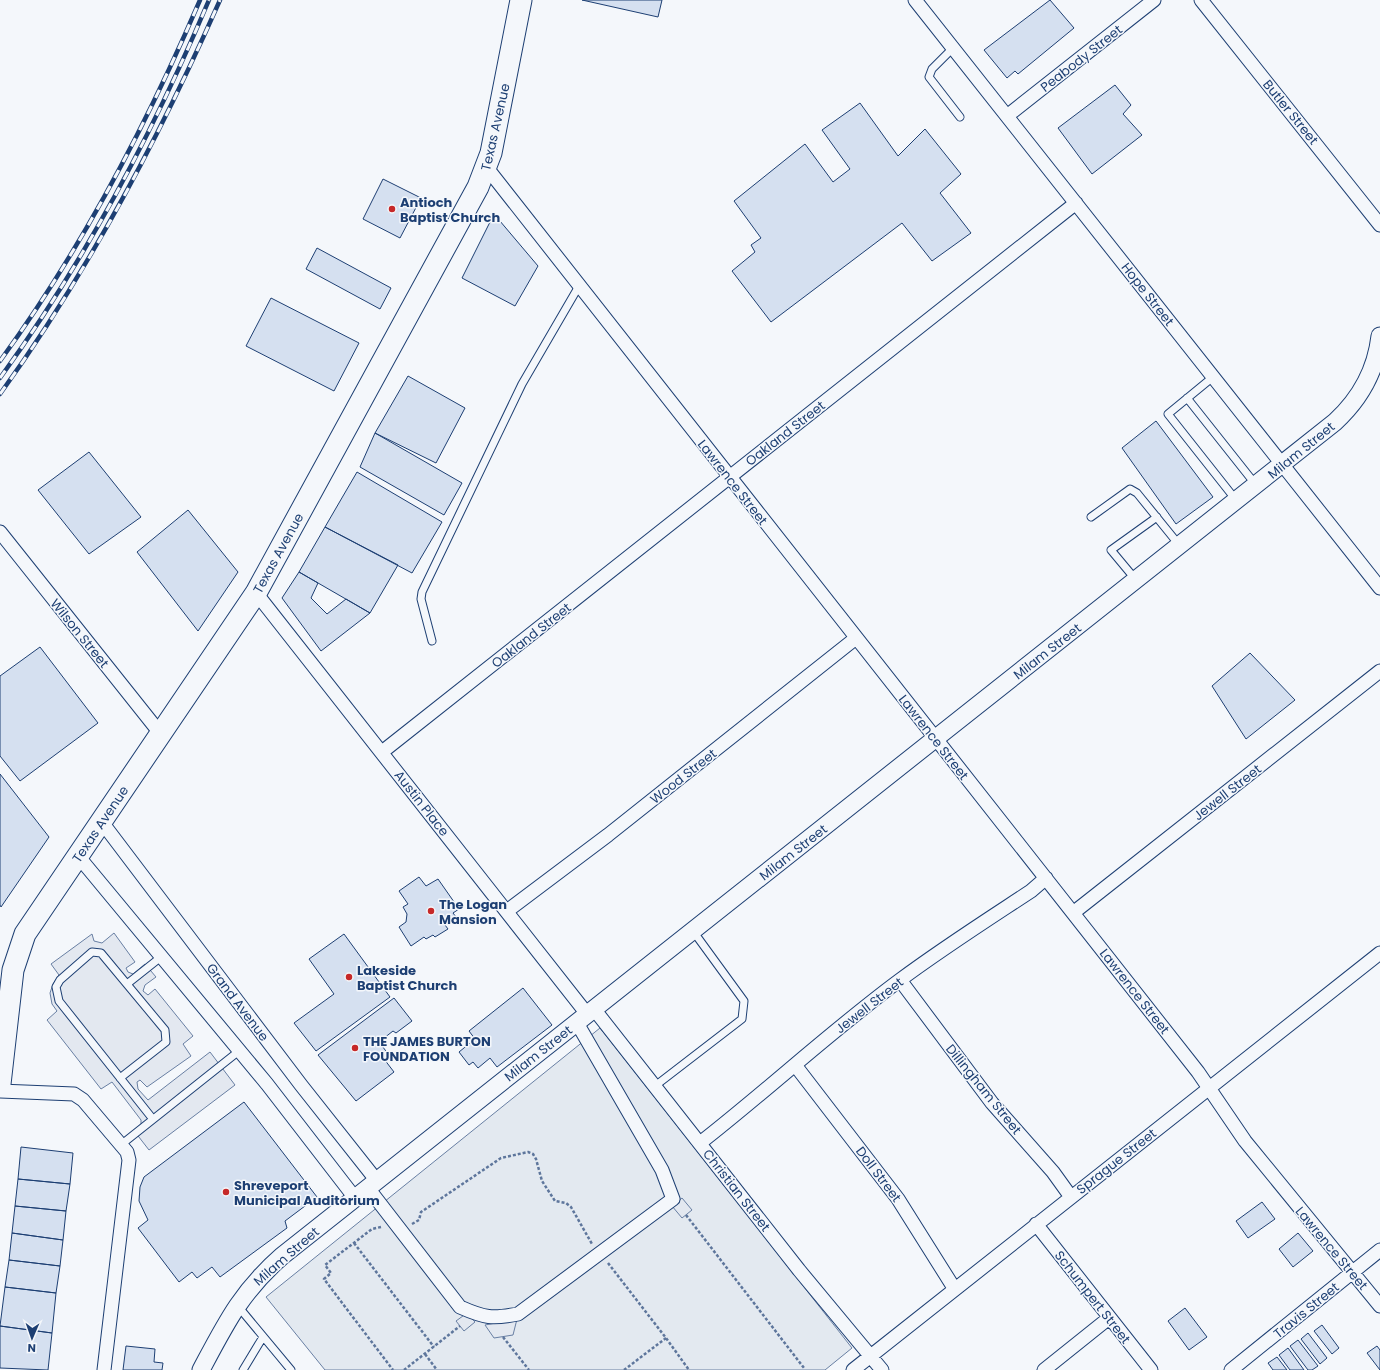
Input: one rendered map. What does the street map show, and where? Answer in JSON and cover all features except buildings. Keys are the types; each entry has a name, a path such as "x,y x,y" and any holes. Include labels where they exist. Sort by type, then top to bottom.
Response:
{"main road":[{"name":"Texas Avenue","path":"0,1084 6,974 25,934 256,593 473,197 487,168 497,126 521,0"}],"street":[{"name":"Hope Street","path":"915,0 1380,588"},
{"name":"Peabody Street","path":"1007,116 1154,0"},
{"name":"Butler Street","path":"1201,0 1380,225"},
{"name":"Lawrence Street","path":"487,168 1046,878 1208,1088 1245,1141 1380,1306"},
{"name":"Oakland Street","path":"382,752 1076,203"},
{"name":"Milam Street","path":"201,1370 237,1305 267,1269 936,738 1283,465 1335,422 1356,400 1374,366 1380,336"},
{"name":"Wilson Street","path":"0,532 160,734"},
{"name":"Austin Place","path":"256,593 507,911 586,1015"},
{"name":"Wood Street","path":"507,911 608,834 856,638"},
{"name":"Jewell Street","path":"1073,913 1380,671"},
{"name":"Grand Avenue","path":"101,822 301,1085 367,1189"},
{"path":"78,856 239,1051 367,1189 402,1231 460,1307 476,1314 496,1318 518,1314 673,1199 662,1170 586,1015"},
{"name":"Jewell Street","path":"700,1143 795,1065 818,1044 900,980 1031,891 1046,878"},
{"name":"Sprague Street","path":"853,1370 954,1288 1380,953"},
{"name":"Dillingham Street","path":"900,980 988,1097 1071,1196"},
{"name":"Christian Street","path":"586,1015 655,1086 799,1270 882,1370"},
{"name":"Doll Street","path":"795,1065 809,1081 898,1199 954,1288"},
{"path":"0,1091 74,1094 83,1100 122,1144 127,1152 129,1160 104,1370"},
{"name":"Schumpert Street","path":"1036,1224 1151,1370"},
{"name":"Travis Street","path":"1231,1370 1380,1250"},
{"path":"1044,1370 1109,1318"}],"lane":[{"path":"953,48 932,70 929,77 960,117"},
{"path":"432,641 422,599 422,592 522,384 580,286"},
{"path":"1213,377 1168,414 1236,501"},
{"path":"1187,398 1256,486"},
{"path":"1091,517 1130,489 1137,493 1180,546"},
{"path":"1136,581 1111,550 1157,517"},
{"path":"655,1086 742,1019 744,1001 693,932"},
{"path":"120,1078 166,1042 165,1030 101,953 92,952 60,980 56,987 59,1001 120,1078 152,1118"},
{"path":"127,984 161,957"},
{"path":"122,1144 152,1118 239,1051"},
{"path":"237,1305 291,1370"},
{"path":"243,1370 263,1337"}],"path":[{"path":"402,1231 419,1220 421,1212 501,1158 528,1152 533,1154 536,1159 542,1181 555,1201 566,1203 571,1207 591,1242 689,1370"},
{"path":"686,1215 804,1368"},
{"path":"382,1226 372,1229 325,1265 331,1273 324,1279 393,1370"},
{"path":"354,1243 434,1347"},
{"path":"404,1370 460,1326"},
{"path":"503,1337 529,1370"},
{"path":"624,1370 666,1338"},
{"path":"425,1354 437,1370"}],"shaded area":[{"path":"114,933 135,962 126,968 128,972 133,974 145,964 156,977 145,985 143,991 148,995 155,989 193,1036 183,1044 191,1056 147,1087 140,1080 137,1082 138,1089 148,1100 210,1052 235,1085 149,1150 135,1132 141,1126 141,1120 112,1082 101,1089 47,1020 57,1011 52,1004 50,993 53,984 59,975 51,964 92,934 94,941 102,943"},
{"path":"600,1028 852,1348 825,1370 325,1370 266,1297"},
{"path":"682,1198 692,1210 682,1218 672,1206"},
{"path":"467,1313 475,1322 464,1331 456,1321"},
{"path":"517,1319 513,1335 494,1338 485,1325"}],"railway":[{"path":"0,361 30,319 58,275 110,186 157,94 200,0"},
{"path":"0,378 61,288 115,195 165,99 209,0"},
{"path":"0,394 33,347 93,252 147,153 197,52 220,0"}],"place":[{"name":"Antioch Baptist Church","path":"392,209"},
{"name":"The Logan Mansion","path":"431,911"},
{"name":"Lakeside Baptist Church","path":"349,977"},
{"name":"THE JAMES BURTON FOUNDATION","path":"355,1048"},
{"name":"Shreveport Municipal Auditorium","path":"226,1192"}]}
